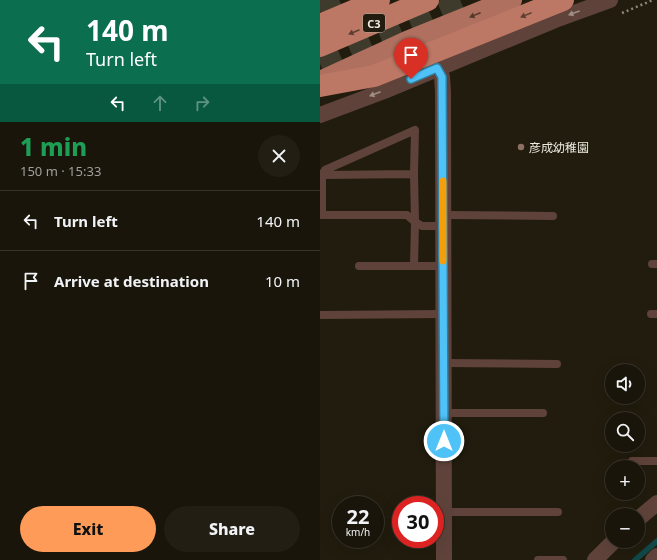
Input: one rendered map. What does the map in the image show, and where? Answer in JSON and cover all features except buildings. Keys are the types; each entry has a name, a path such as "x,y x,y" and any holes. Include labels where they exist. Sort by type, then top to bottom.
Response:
{"highway":[{"name":"C3","path":"320,25 379,0"},
{"name":"C3","path":"320,46 428,0"},
{"path":"320,82 407,42 511,0"},
{"path":"320,86 374,76 563,0"}],"street":[{"path":"320,115 610,0"},
{"path":"437,68 442,77 443,92 444,496"},
{"path":"645,512 657,503"},
{"path":"444,548 444,560"},
{"path":"595,560 607,548"}],"lane":[{"path":"414,266 415,222 414,174 415,130 325,170 322,175 322,215 407,215 415,222 422,226 443,220 553,216"},
{"path":"322,175 414,174"},
{"path":"359,266 443,266"},
{"path":"320,315 444,314"},
{"path":"444,363 557,364"},
{"path":"444,413 543,414"},
{"path":"645,461 657,461"},
{"path":"444,512 558,512"},
{"path":"538,560 563,560"}],"waterway":[{"path":"635,560 657,541"}],"tunnel":[{"path":"320,11 346,0"},
{"path":"320,64 469,0"}],"slow traffic":[{"path":"443,181 443,261"}],"place":[{"name":"彦成幼稚園","path":"521,147"}],"route":[{"path":"411,79 437,68 442,77 444,441"}]}
